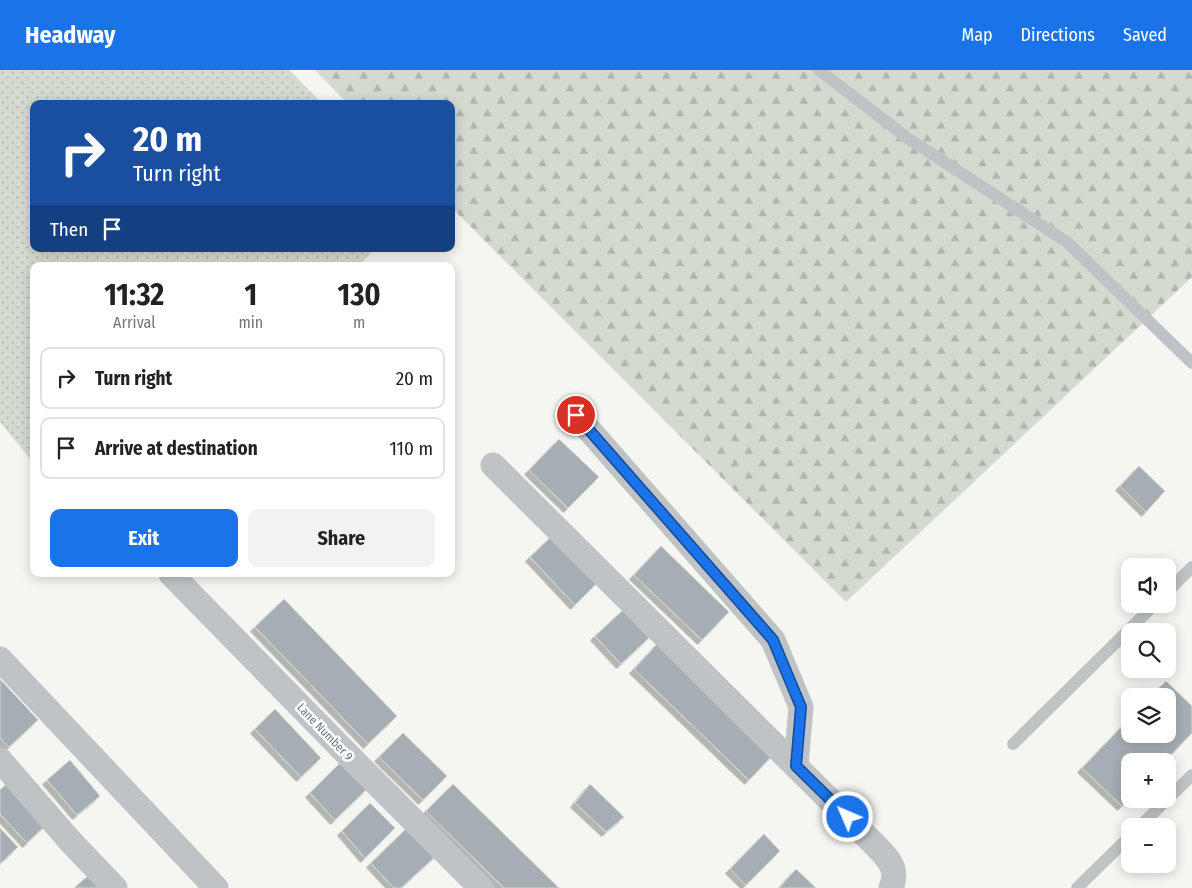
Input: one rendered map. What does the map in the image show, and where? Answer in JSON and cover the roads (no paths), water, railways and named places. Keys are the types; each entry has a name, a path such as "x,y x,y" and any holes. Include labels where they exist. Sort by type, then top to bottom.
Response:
{"street":[{"path":"576,415 773,640 801,707 796,766"},
{"path":"493,465 890,861 895,880 891,888"},
{"name":"Lane Number 9","path":"174,577 481,888"},
{"path":"0,659 216,888"},
{"path":"0,760 115,888"}],"lane":[{"path":"819,70 906,137 1067,242 1192,363"},
{"path":"1176,583 1192,567"},
{"path":"1013,744 1146,613"},
{"path":"1148,818 1192,775"},
{"path":"1077,888 1121,845"}]}
